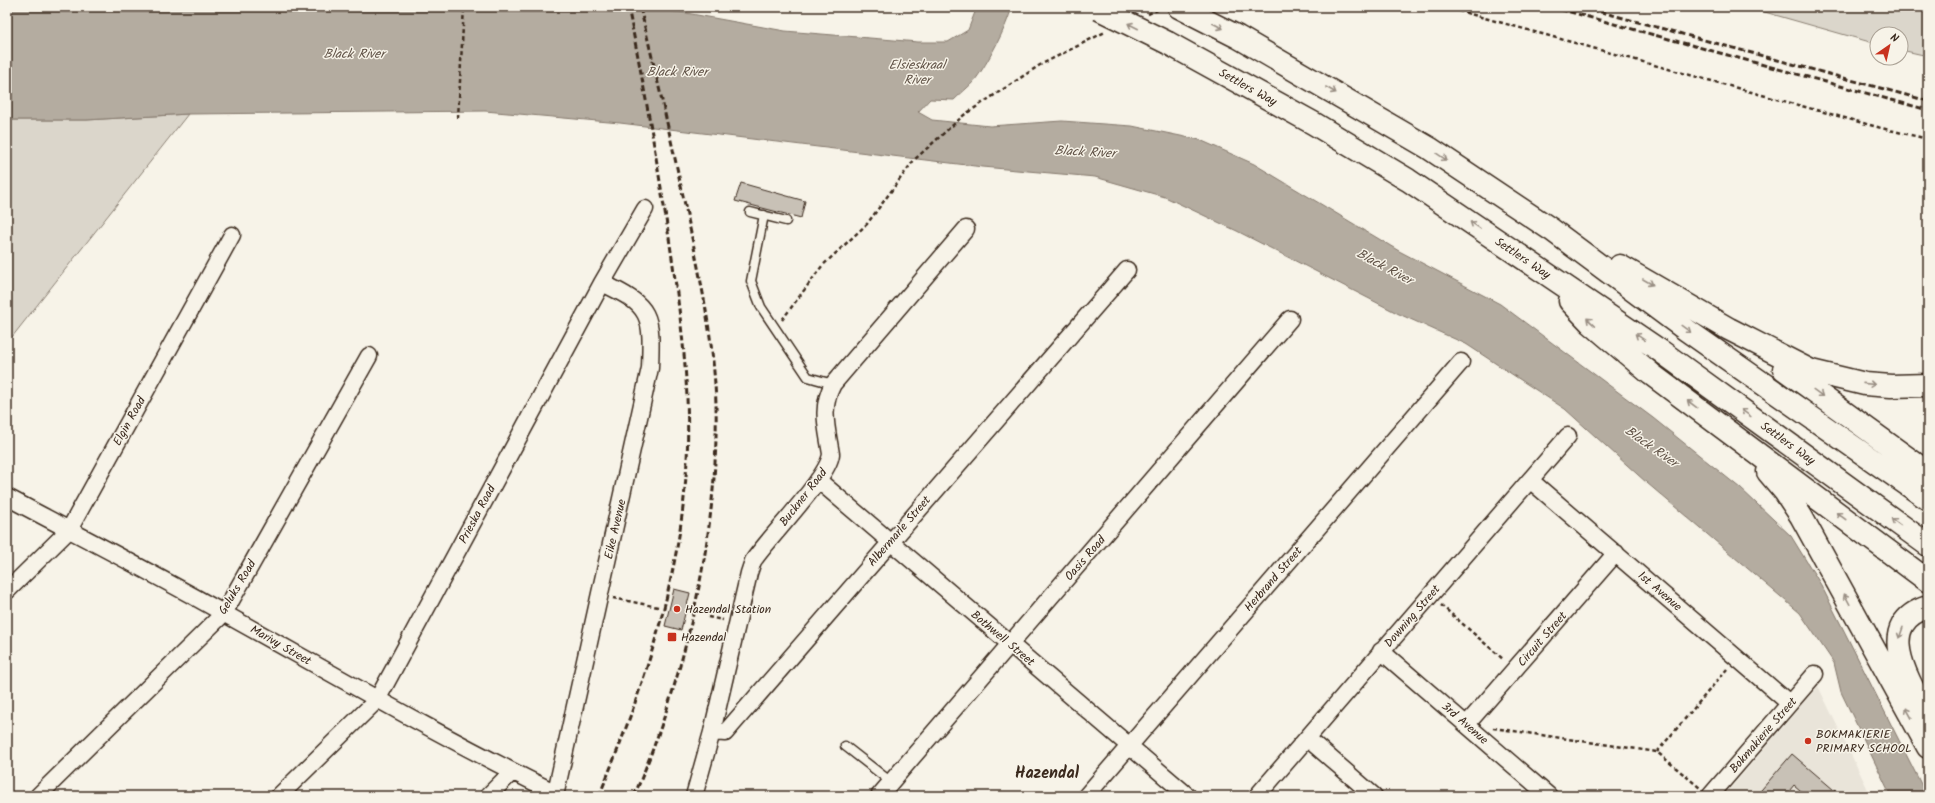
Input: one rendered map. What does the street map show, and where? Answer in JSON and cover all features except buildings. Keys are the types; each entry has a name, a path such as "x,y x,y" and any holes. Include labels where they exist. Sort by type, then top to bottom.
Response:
{"highway":[{"name":"Settlers Way","path":"1097,8 1168,43 1299,115 1408,180 1662,352 1928,545"},
{"path":"1175,8 1238,37 1422,144 1552,230 1697,338 1928,499"},
{"path":"1552,230 1641,278 1788,361 1811,371 1848,381 1885,386 1928,385"},
{"path":"1536,267 1591,323 1651,374 1928,581"},
{"path":"1730,329 1928,473"},
{"path":"1735,437 1773,478 1794,505 1836,577 1928,747"},
{"path":"1928,607 1914,614 1906,621 1901,630 1898,647 1903,668 1928,716"}],"street":[{"name":"Prieska Road","path":"279,796 377,700 644,209"},
{"name":"Buckner Road","path":"712,732 753,562 818,480 830,461 825,408 827,396 833,384 966,229"},
{"name":"Elgin Road","path":"7,591 69,530 232,235"},
{"name":"Albermarle Street","path":"712,732 725,733 1126,270"},
{"name":"Eike Avenue","path":"555,794 650,368 650,327 647,315 640,305 627,295 602,284"},
{"name":"Oasis Road","path":"879,796 1290,319"},
{"name":"Geluks Road","path":"38,796 224,613 369,356"},
{"name":"Herbrand Street","path":"1086,796 1461,362"},
{"name":"Downing Street","path":"1257,796 1568,436"},
{"name":"Bothwell Street","path":"818,480 1188,796"},
{"name":"1st Avenue","path":"1530,480 1790,703"},
{"name":"Marivy Street","path":"7,497 224,613 377,700 555,794"},
{"name":"Circuit Street","path":"1467,724 1616,553"},
{"name":"3rd Avenue","path":"1381,651 1467,724 1548,796"},
{"name":"Bokmakierie Street","path":"1710,796 1815,674"},
{"path":"694,796 712,732"},
{"path":"1307,738 1374,796"},
{"path":"488,796 512,772"}],"lane":[{"path":"750,212 786,221"},
{"path":"764,215 751,281 761,307 808,377 833,384"},
{"path":"844,746 891,782"}],"path":[{"path":"458,118 464,7"},
{"path":"1445,7 1881,128 1928,139"},
{"path":"1144,16 1175,8"},
{"path":"775,330 822,266 867,224 914,160 964,116 1040,65 1111,30"},
{"path":"1430,595 1515,669"},
{"path":"607,597 658,606"},
{"path":"708,617 721,620"},
{"path":"1657,752 1737,658"},
{"path":"1467,724 1657,752 1710,796"}],"shaded area":[{"path":"1747,7 1928,7 1928,56 1909,52 1909,26 1869,26 1869,42"},
{"path":"188,114 12,337 7,337 7,120 87,120"},
{"name":"BOKMAKIERIE PRIMARY SCHOOL","path":"1818,686 1871,796 1724,796"}],"water":[{"name":"Black River","path":"7,7 631,7 686,13 785,31 918,42 948,42 968,30 977,7 1012,7 1006,25 996,45 975,80 954,100 930,99 918,112 932,120 990,126 1062,121 1132,126 1200,140 1254,164 1399,251 1500,304 1653,418 1740,488 1791,536 1821,585 1927,796 1891,796 1841,692 1834,663 1800,613 1647,483 1565,409 1466,344 1399,314 1237,231 1165,197 1095,177 983,167 620,123 485,111 188,114 87,120 7,120"}],"railway":[{"path":"599,796 629,719 655,640 675,559 682,517 686,476 688,416 678,298 655,151 628,7"},
{"path":"634,796 669,703 695,605 705,554 712,504 716,405 715,380 709,330 700,280 669,131 640,7"},
{"path":"1552,7 1928,110"},
{"path":"1583,7 1928,101"}],"place":[{"name":"Hazendal Station","path":"677,609"},
{"name":"Hazendal","path":"672,637"},
{"name":"BOKMAKIERIE PRIMARY SCHOOL","path":"1808,741"}],"district":[{"name":"Hazendal","path":"1047,772"}],"water label":[{"name":"Elsieskraal River","path":"917,72"}]}
